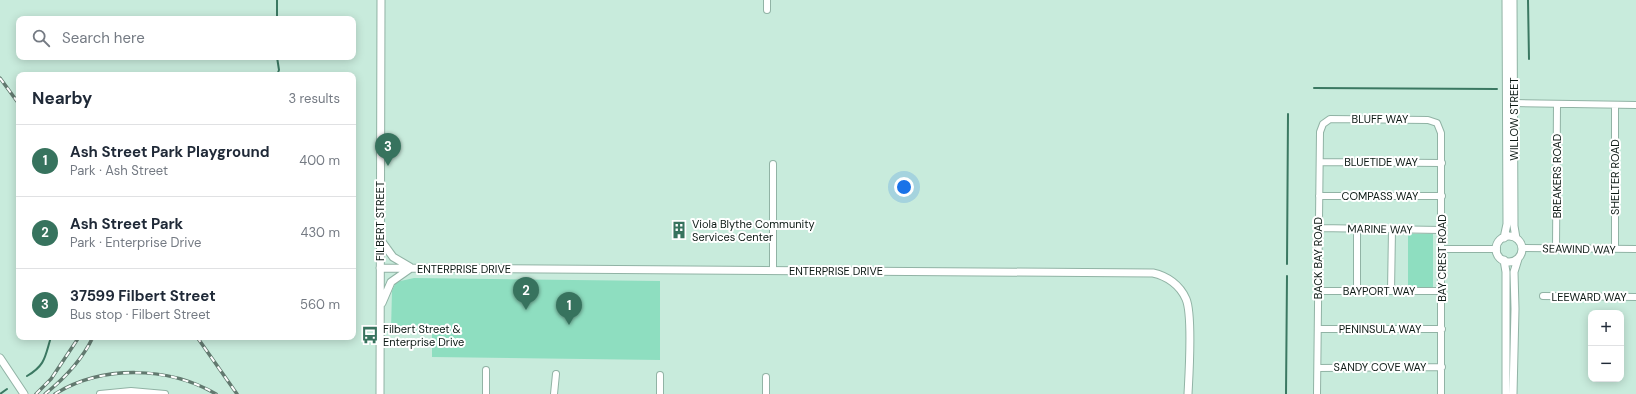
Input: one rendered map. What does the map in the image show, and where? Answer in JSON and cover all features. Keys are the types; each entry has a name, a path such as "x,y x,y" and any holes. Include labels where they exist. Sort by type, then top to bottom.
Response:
{"street":[{"name":"FILBERT STREET","path":"380,394 381,0"},
{"path":"767,0 767,10"},
{"name":"WILLOW STREET","path":"1504,238 1507,224 1506,0"},
{"name":"WILLOW STREET","path":"1513,0 1514,226 1516,238"},
{"path":"1514,103 1636,105"},
{"name":"BREAKERS ROAD","path":"1556,248 1557,104"},
{"name":"SHELTER ROAD","path":"1615,249 1616,105"},
{"name":"BLUFF WAY","path":"1323,124 1330,119 1428,120 1437,123"},
{"name":"BAY CREST ROAD","path":"1437,123 1441,133 1442,162 1441,394"},
{"name":"BACK BAY ROAD","path":"1318,394 1318,228 1320,132 1323,124"},
{"name":"BLUETIDE WAY","path":"1320,162 1442,162"},
{"path":"773,164 773,271"},
{"name":"COMPASS WAY","path":"1319,196 1442,196"},
{"name":"MARINE WAY","path":"1318,228 1441,230"},
{"path":"1357,229 1357,291"},
{"path":"1391,291 1392,230"},
{"path":"1513,394 1515,309 1514,272 1522,248 1516,238 1504,238 1499,243 1497,249 1500,257 1510,262 1518,259"},
{"path":"380,239 393,257 412,268 391,282 380,306"},
{"name":"SEAWIND WAY","path":"1522,248 1636,249"},
{"path":"1441,249 1497,249"},
{"path":"1504,260 1506,272 1506,394"},
{"name":"ENTERPRISE DRIVE","path":"380,268 1159,274 1176,284 1186,299 1188,307 1188,394"},
{"name":"BAYPORT WAY","path":"1318,291 1441,291"},
{"name":"LEEWARD WAY","path":"1543,296 1636,297"},
{"name":"PENINSULA WAY","path":"1318,329 1442,329"},
{"path":"0,358 24,394"},
{"name":"SANDY COVE WAY","path":"1318,368 1442,367"},
{"path":"486,370 486,394"},
{"path":"554,394 556,374"},
{"path":"660,375 660,394"},
{"path":"766,377 766,394"},
{"path":"100,394 131,391 165,394"}],"green space":[{"path":"1408,234 1433,234 1433,287 1408,287"},
{"path":"414,278 660,281 660,360 432,357 432,331 391,330 392,291 396,282"}],"waterway":[{"path":"277,0 277,16"},
{"path":"1528,0 1529,59"},
{"path":"277,60 278,72"},
{"path":"1314,88 1497,89"},
{"path":"1287,264 1288,114"},
{"path":"1286,394 1287,276"},
{"path":"27,376 38,368 44,360 50,340"},
{"path":"0,394 7,389"}],"railway":[{"path":"0,78 16,100"},
{"path":"36,394 51,379 77,340"},
{"path":"45,394 72,368 84,353 92,340"},
{"path":"199,340 237,394"},
{"path":"55,394 73,385 93,378 114,374 135,373 156,374 177,378 216,394"}],"place":[{"name":"37599 Filbert Street","path":"388,166"},
{"name":"Viola Blythe Community Services Center","path":"679,230"},
{"name":"Ash Street Park","path":"526,310"},
{"name":"Ash Street Park Playground","path":"569,325"},
{"name":"Filbert Street & Enterprise Drive","path":"370,335"}]}
